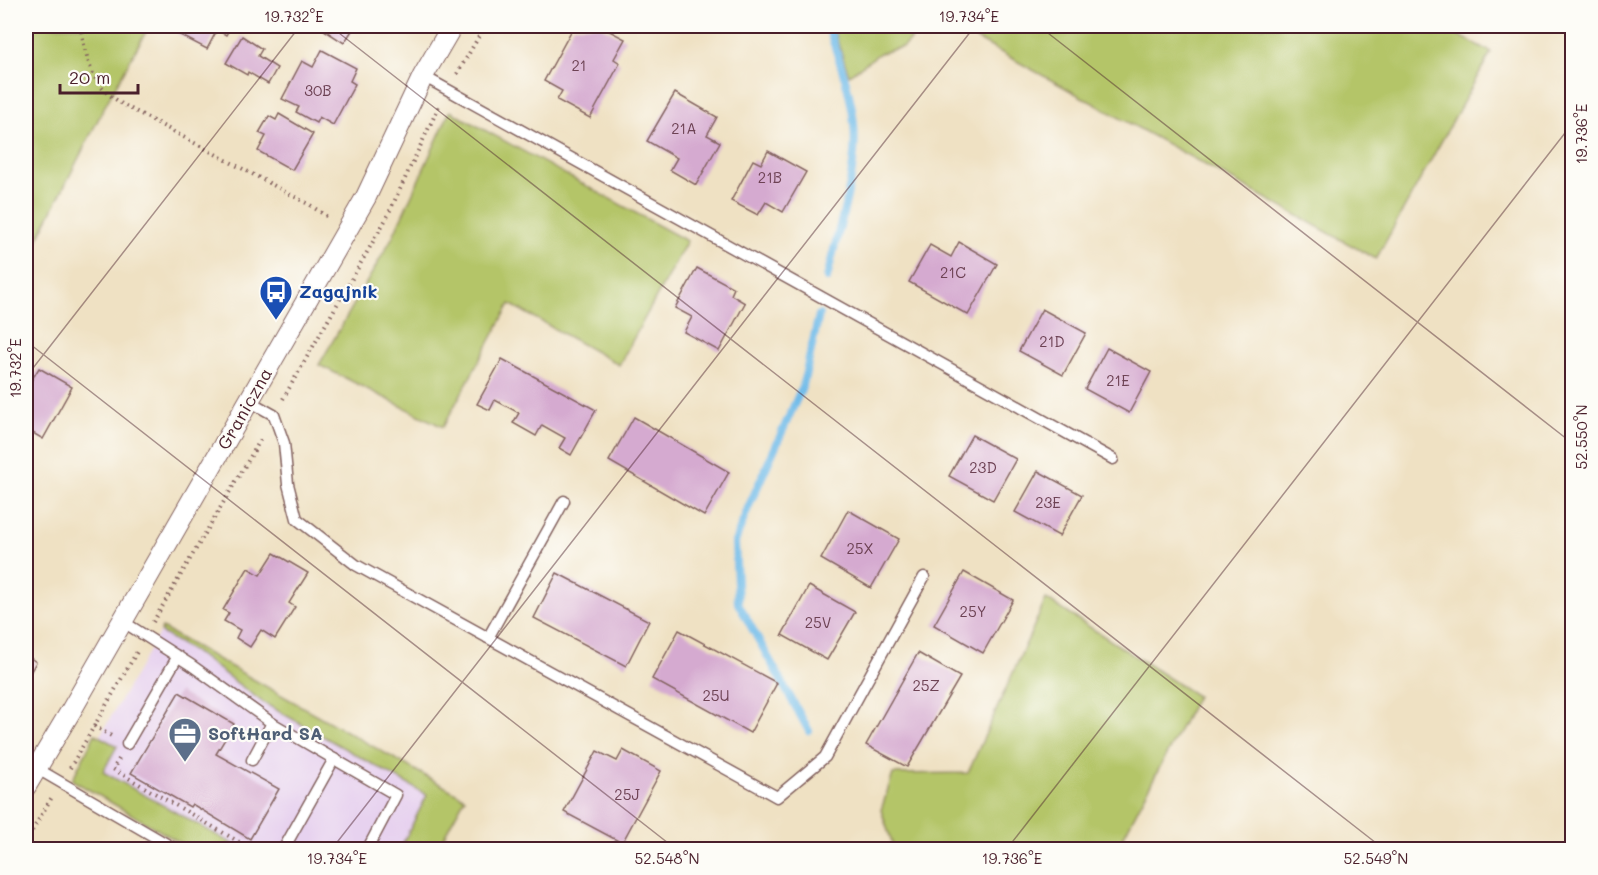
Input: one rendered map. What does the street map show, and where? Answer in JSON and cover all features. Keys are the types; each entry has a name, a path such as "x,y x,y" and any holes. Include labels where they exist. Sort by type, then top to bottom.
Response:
{"street":[{"name":"Graniczna","path":"26,786 366,197 423,76 452,26"}],"lane":[{"path":"423,76 1113,459"},
{"path":"249,401 274,415 284,443 288,484 297,519 356,565 777,797 825,757 924,577"},
{"path":"488,638 564,501"},
{"path":"122,621 177,656 272,723 396,795 367,849"},
{"path":"127,744 177,656"},
{"path":"252,760 272,723"},
{"path":"283,849 334,759"},
{"path":"36,768 177,849"}],"path":[{"path":"80,26 87,57 96,80 104,91 122,104 310,205 348,229"},
{"path":"127,744 113,769 253,849"}],"shaded area":[{"path":"162,628 465,798 437,849 214,849 98,786 90,753"}],"green space":[{"path":"26,26 149,26 105,106 26,262 26,71 30,62 26,59"},
{"path":"832,26 923,26 903,47 880,53 849,75"},
{"path":"953,26 1441,26 1491,52 1376,259"},
{"path":"450,111 687,241 619,365 510,304 443,427 319,365 392,238"},
{"path":"1046,599 1197,696 1117,849 894,849 881,810 893,774 968,773"},
{"path":"162,628 465,798 437,849 400,849 427,795 264,703 199,655 160,632"},
{"path":"95,734 117,746 103,772 242,849 191,849 72,780"}],"building":[{"path":"180,26 231,26 226,35 217,30 207,49 176,33"},
{"path":"318,26 355,26 344,43"},
{"path":"574,26 600,26 625,39 614,59 620,63 590,118 557,100 562,91 544,81"},
{"path":"242,36 262,49 258,56 277,68 268,84 226,63"},
{"path":"322,50 356,68 350,81 355,84 333,125 319,117 316,123 296,112 299,107 282,99 302,61 313,67"},
{"path":"675,93 717,117 707,135 720,142 696,185 670,170 677,158 647,141"},
{"path":"279,114 313,134 292,170 258,151 266,136 259,133 269,116 276,120"},
{"path":"768,151 806,172 783,212 766,202 758,215 731,201 753,160 761,164"},
{"path":"959,242 997,264 968,315 909,282 930,245 951,257"},
{"path":"697,268 734,288 731,295 745,303 719,351 684,332 692,317 675,308"},
{"path":"1042,309 1086,333 1063,375 1019,351"},
{"path":"1107,348 1151,372 1129,413 1085,389"},
{"path":"502,359 596,410 571,455 559,448 565,438 542,425 536,436 513,423 519,413 495,400 490,410 477,404"},
{"path":"39,368 72,387 43,439 26,429 26,389"},
{"path":"634,417 729,472 704,516 609,461"},
{"path":"972,435 1016,459 993,500 949,476"},
{"path":"1038,471 1082,495 1059,536 1015,512"},
{"path":"848,510 899,539 871,588 821,559"},
{"path":"274,553 308,573 289,603 295,607 275,639 261,630 250,647 236,638 240,630 224,621 229,613 223,610 248,568 260,575"},
{"path":"964,572 1013,600 983,653 934,625"},
{"path":"557,573 649,621 626,666 534,618"},
{"path":"809,586 855,612 827,660 782,635"},
{"path":"679,630 777,683 750,733 652,679"},
{"path":"918,653 960,677 907,767 866,745"},
{"path":"26,655 36,662 26,680"},
{"name":"SoftHard SA","path":"179,692 234,724 216,754 279,789 250,839 192,804 190,807 131,773"},
{"path":"623,750 661,771 622,843 564,812 597,751 617,761"}],"waterway":[{"path":"827,278 846,201 855,142 850,99 828,26"},
{"path":"809,731 738,603 735,542 803,385 819,315"}],"place":[{"name":"Zagajnik","path":"276,321"},
{"name":"SoftHard SA","path":"185,763"}]}
